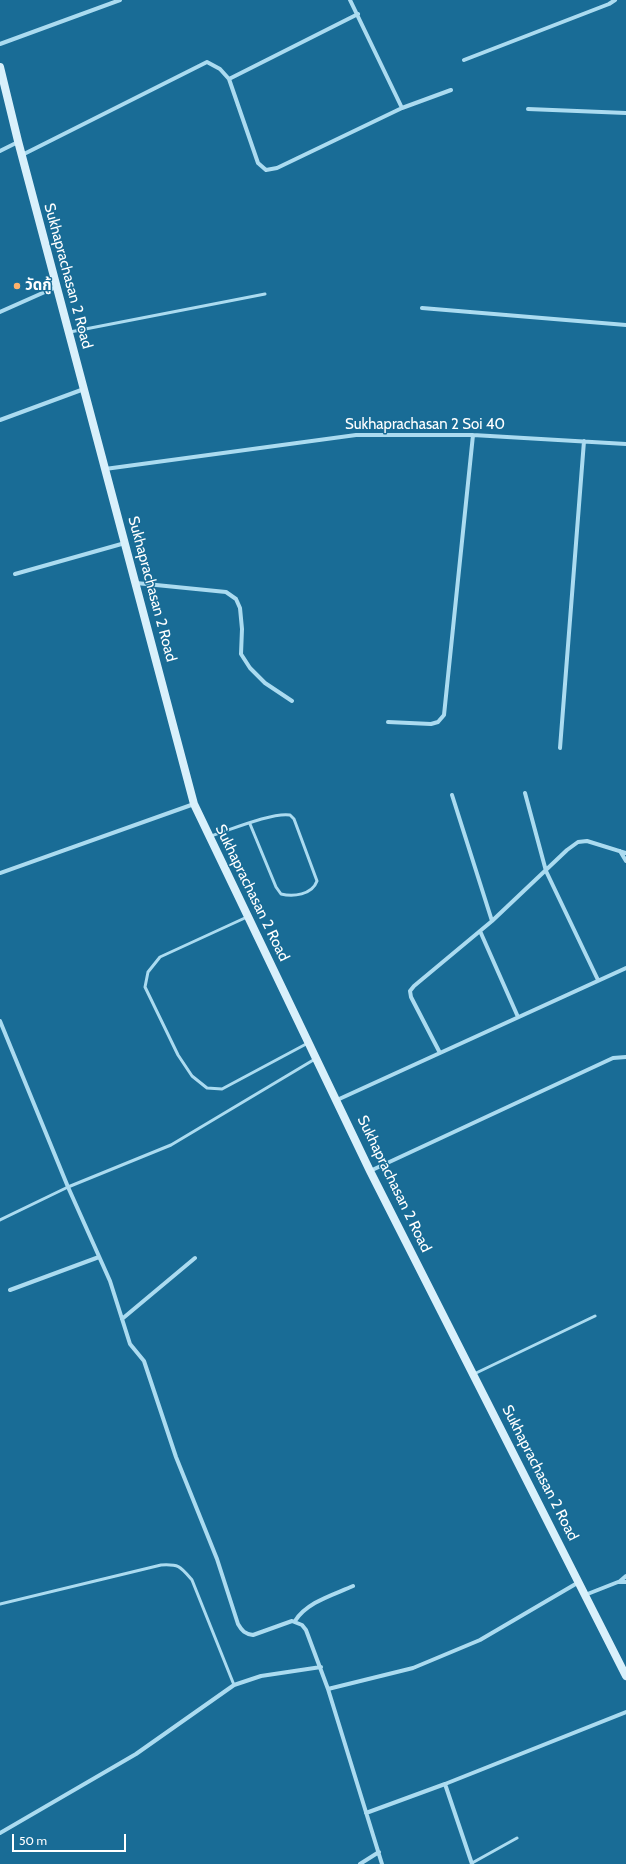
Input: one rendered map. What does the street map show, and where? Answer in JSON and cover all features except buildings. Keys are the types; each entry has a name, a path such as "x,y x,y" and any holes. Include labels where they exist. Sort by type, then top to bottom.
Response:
{"street":[{"path":"0,44 120,0"},
{"path":"350,0 402,108"},
{"path":"464,60 609,4 615,0"},
{"path":"229,79 358,14"},
{"path":"22,155 207,62 220,69 229,79 258,163 266,170 277,168 402,108 450,90"},
{"name":"Sukhaprachasan 2 Road","path":"0,67 18,141 194,804 370,1171 626,1676"},
{"path":"528,109 626,113"},
{"path":"0,151 18,141"},
{"path":"0,312 57,286"},
{"path":"422,308 626,325"},
{"path":"0,420 84,389"},
{"name":"Sukhaprachasan 2 Soi 40","path":"105,469 356,435 473,435 626,444"},
{"path":"388,722 431,724 438,722 444,715 473,435"},
{"path":"560,748 584,441"},
{"path":"15,574 125,543"},
{"path":"136,583 226,592 236,599 240,608 242,629 241,654 250,668 265,683 292,701"},
{"path":"525,793 546,871 598,980"},
{"path":"452,795 492,921"},
{"path":"0,873 194,804"},
{"path":"440,1053 411,997 410,991 414,986 492,921 567,850 578,842 587,841 626,853"},
{"path":"620,851 626,861"},
{"path":"480,931 518,1017"},
{"path":"337,1100 626,968"},
{"path":"0,1021 68,1187 110,1281 130,1344 144,1361 176,1457 217,1559 241,1630 246,1634 253,1635 295,1621 299,1614 310,1606 353,1586"},
{"path":"370,1171 613,1058 626,1057"},
{"path":"10,1290 99,1257"},
{"path":"122,1319 195,1258"},
{"path":"585,1596 618,1582 626,1576"},
{"path":"328,1689 413,1668 480,1640 579,1582"},
{"path":"618,1582 626,1582"},
{"path":"295,1621 306,1630 321,1667 382,1864"},
{"path":"0,1833 136,1754 234,1685 261,1676 321,1667"},
{"path":"366,1813 445,1784 626,1712"},
{"path":"445,1784 472,1863"},
{"path":"360,1864 379,1852"}],"lane":[{"path":"69,332 265,294"},
{"path":"209,836 284,814 290,815 294,819 317,881 314,888 310,891 289,896 281,894 276,887 250,824"},
{"path":"247,917 160,957 148,972 145,987 178,1055 192,1076 207,1088 222,1089 308,1042"},
{"path":"0,1220 68,1187 171,1145 316,1058"},
{"path":"474,1374 595,1316"},
{"path":"0,1604 161,1565 175,1564 184,1570 192,1580 234,1685"},
{"path":"472,1863 517,1838"}],"place":[{"name":"วัดกู้","path":"17,286"}]}
